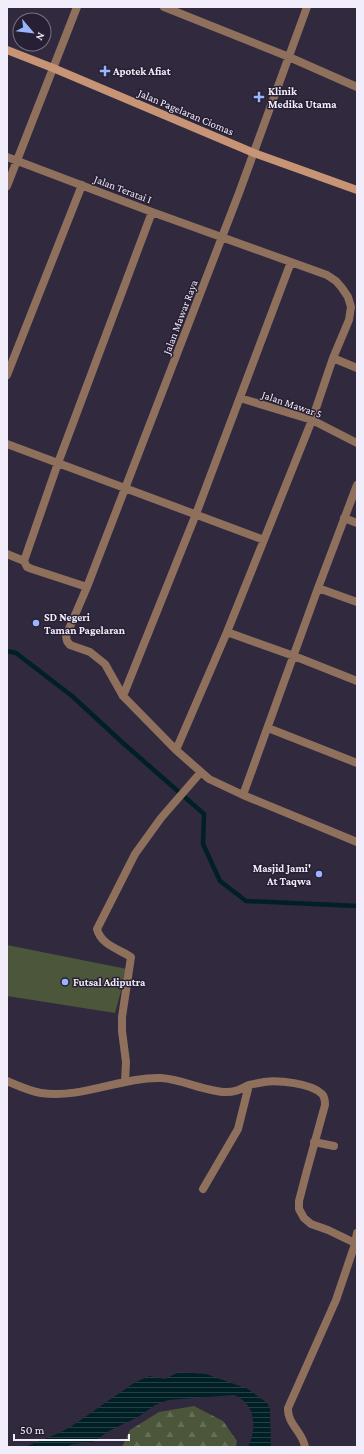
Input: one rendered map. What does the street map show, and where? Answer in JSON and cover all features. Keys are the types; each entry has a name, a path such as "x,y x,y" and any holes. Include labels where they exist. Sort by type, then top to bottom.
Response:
{"main road":[{"name":"Jalan Pagelaran Ciomas","path":"7,50 254,153 357,190"}],"street":[{"path":"7,186 76,7"},
{"path":"164,7 289,57 357,87"},
{"name":"Jalan Mawar Raya","path":"123,696 105,664 90,652 70,645 66,636 126,488 222,238 307,7"},
{"name":"Jalan Teratai I","path":"7,158 222,238 327,275 342,288 348,297 350,307 349,320 333,358 312,420 227,632 176,750"},
{"path":"7,375 82,185"},
{"path":"24,561 58,463 152,212"},
{"path":"291,262 196,514 123,696 176,750 209,779 243,795 357,842"},
{"path":"333,358 357,368"},
{"name":"Jalan Mawar 5","path":"240,398 312,420 357,443"},
{"path":"7,444 264,540"},
{"path":"243,795 357,485"},
{"path":"344,518 357,523"},
{"path":"7,554 24,561 27,567 87,587"},
{"path":"318,588 357,602"},
{"path":"227,632 357,681"},
{"path":"268,728 357,763"},
{"path":"125,1082 126,1062 122,1031 122,1017 131,958 108,944 98,935 97,929 135,854 172,804 200,772"},
{"path":"7,1082 28,1090 58,1094 75,1093 125,1082 162,1078 225,1092 237,1092 249,1085 275,1081 293,1083 312,1088 321,1093 325,1100 325,1106 314,1142 299,1209 311,1224 328,1230 356,1244"},
{"path":"203,1189 238,1129 249,1085"},
{"path":"314,1142 334,1146"},
{"path":"305,1447 302,1436 290,1420 288,1408 336,1300 356,1244 357,1233"}],"green space":[{"name":"Futsal Adiputra","path":"7,945 127,969 115,1013 7,996"},
{"path":"194,1406 223,1421 237,1441 236,1447 122,1447 130,1430 159,1412"}],"shaded area":[{"path":"179,1372 206,1374 248,1389 267,1403 270,1409 271,1447 248,1447 253,1432 253,1417 247,1404 234,1395 168,1400 155,1405 138,1417 109,1431 93,1442 73,1444 65,1447 25,1447 72,1426 134,1383 149,1376 165,1379"}],"waterway":[{"path":"7,651 16,653 72,696 204,814 203,844 220,881 246,901 357,906"}],"place":[{"name":"Apotek Afiat","path":"105,71"},
{"name":"Klinik Medika Utama","path":"259,97"},
{"name":"SD Negeri Taman Pagelaran","path":"36,623"},
{"name":"Masjid Jami' At Taqwa","path":"319,874"},
{"name":"Futsal Adiputra","path":"65,982"}]}
